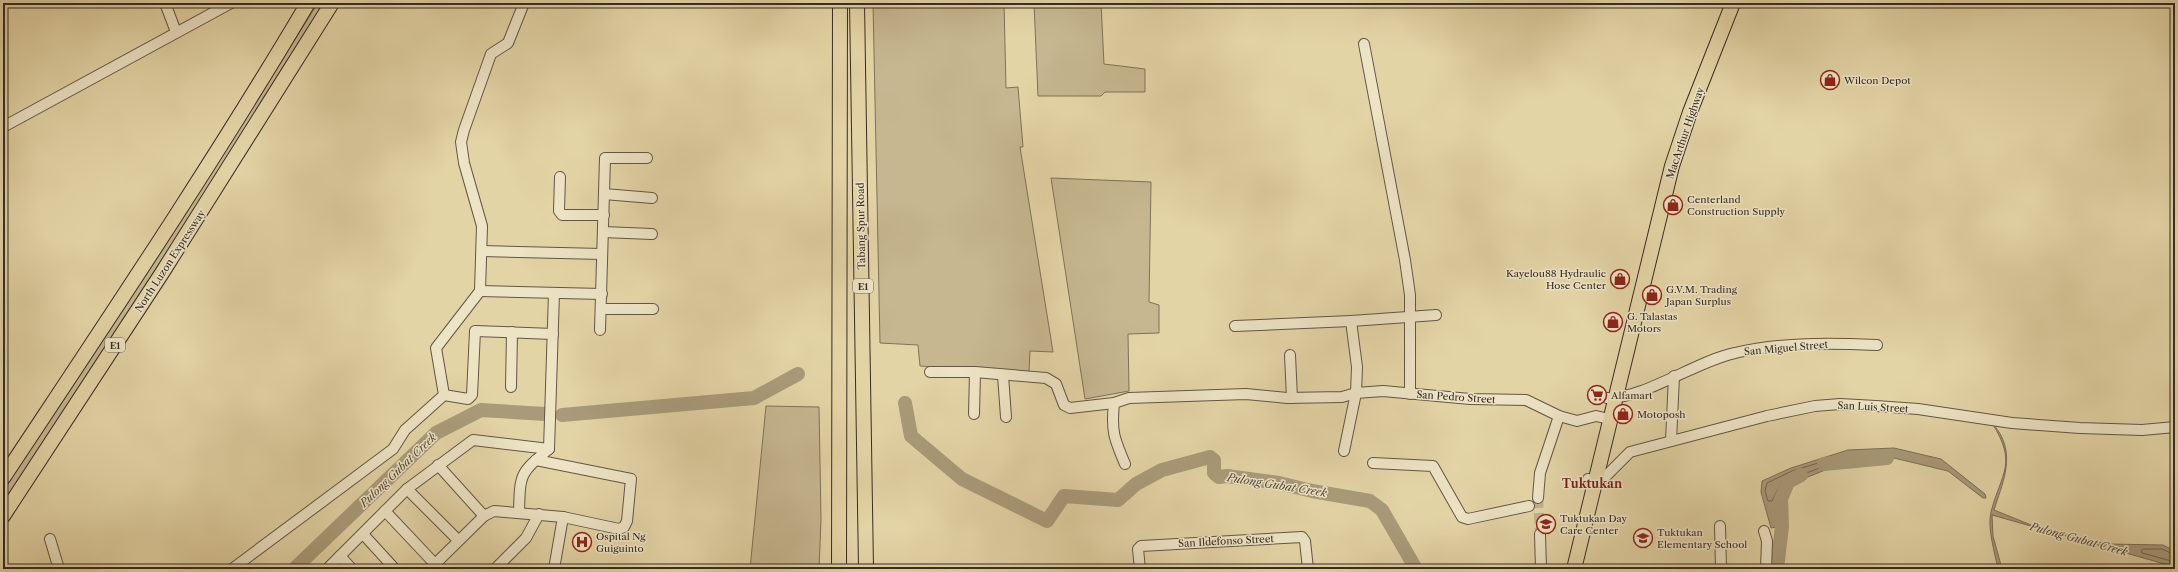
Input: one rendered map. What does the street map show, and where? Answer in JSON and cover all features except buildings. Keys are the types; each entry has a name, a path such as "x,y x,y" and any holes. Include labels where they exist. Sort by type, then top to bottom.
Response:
{"highway":[{"name":"North Luzon Expressway","path":"3,478 150,254 272,64 308,3"},
{"name":"North Luzon Expressway","path":"3,516 162,273 332,3"},
{"name":"Tabang Spur Road","path":"839,569 840,3"},
{"name":"Tabang Spur Road","path":"857,3 867,528 866,569"},
{"name":"MacArthur Highway","path":"1612,398 1664,164 1724,3"},
{"name":"MacArthur Highway","path":"1574,569 1605,418 1612,398 1672,166 1690,112 1733,3"},
{"name":"MacArthur Highway","path":"1567,569 1592,480"}],"street":[{"path":"165,3 176,32"},
{"path":"3,127 231,3"},
{"path":"444,395 436,348 480,291 482,226 469,184 461,142 491,54 508,44 524,3"},
{"path":"1364,44 1405,260 1410,295 1410,394"},
{"path":"600,330 606,158 647,158"},
{"path":"560,177 560,211 562,215 604,214"},
{"path":"604,194 652,198"},
{"path":"603,232 652,234"},
{"path":"482,251 602,254"},
{"path":"480,291 602,294"},
{"path":"550,449 554,293"},
{"path":"601,309 653,309"},
{"path":"1235,326 1410,318 1413,316 1436,315"},
{"path":"1344,451 1356,393 1357,367 1351,321"},
{"path":"444,395 468,399 472,396 475,331 553,334"},
{"path":"511,387 512,332"},
{"name":"San Miguel Street","path":"1612,398 1634,393 1734,353 1779,346 1823,343 1877,346"},
{"path":"1290,355 1292,398"},
{"path":"930,372 975,372 1003,375 1006,417"},
{"path":"974,414 975,372"},
{"name":"San Pedro Street","path":"1003,375 1046,378 1051,380 1056,384 1064,405 1070,408 1114,402 1129,398 1246,394 1292,398 1342,397 1356,393 1383,391 1470,399 1526,400 1559,416 1577,422 1596,416 1605,418"},
{"path":"1670,441 1674,376"},
{"path":"232,569 393,449 405,430 444,395"},
{"path":"1114,402 1113,434 1125,464"},
{"name":"San Luis Street","path":"1592,480 1602,480 1630,452 1767,416 1815,406 1840,404 1918,409 2012,423 2080,428 2142,430 2175,427"},
{"path":"1538,498 1540,473 1559,416"},
{"path":"327,569 407,489 473,440 550,449"},
{"path":"519,512 523,475 526,469 550,449"},
{"path":"385,511 432,566 484,516 494,511 519,512 562,517 618,529 624,527 627,521 630,479 536,460"},
{"path":"1373,463 1428,464 1433,466 1462,517 1468,519 1528,506"},
{"path":"438,465 484,516"},
{"path":"407,489 458,540"},
{"path":"495,569 526,538 539,514"},
{"path":"554,569 562,517"},
{"path":"1720,526 1721,569"},
{"path":"1764,530 1767,541 1766,569"},
{"path":"363,534 395,569"},
{"path":"1540,534 1541,569"},
{"name":"San Ildefonso Street","path":"1140,569 1138,549 1141,546 1302,537 1306,541 1308,569"},
{"path":"50,539 59,569"},
{"path":"508,569 510,554"},
{"path":"340,556 352,569"}],"shaded area":[{"path":"318,3 326,3 118,329 3,502 3,489 196,196"},
{"path":"873,3 1004,3 1006,88 1018,87 1023,147 1020,147 1053,352 1030,351 1029,372 920,366 918,345 880,343"},
{"path":"1034,3 1101,3 1104,64 1145,69 1145,92 1105,92 1101,96 1038,96"},
{"path":"1051,178 1151,182 1149,302 1159,305 1159,333 1128,334 1129,391 1085,399"},
{"path":"766,406 819,407 821,519 819,569 750,569"}],"water":[{"path":"1992,423 2004,442 2007,461 2006,471 1994,510 2040,529 1992,515 1993,536 2002,569 1998,569 1992,540 1990,518 2003,478 2006,459 2000,437"},
{"path":"1894,448 1941,459 1985,494 1986,498 1983,498 1948,471 1894,458 1850,460 1783,487 1775,504 1782,526 1771,528 1761,492 1762,481 1791,468 1848,450"},
{"path":"2042,529 2107,544 2163,545 2175,551 2175,567"}],"waterway":[{"name":"Pulong Gubat Creek","path":"562,415 754,398 798,374"},
{"name":"Pulong Gubat Creek","path":"905,403 911,436 962,479 1047,521 1064,496 1118,500 1136,484 1162,470 1210,457 1214,460 1214,473 1219,477 1227,476 1279,483 1312,491 1370,501 1382,510 1416,569"},
{"name":"Pulong Gubat Creek","path":"294,569 436,433 481,410 545,414"},
{"name":"Pulong Gubat Creek","path":"1824,464 1887,458"},
{"name":"Pulong Gubat Creek","path":"1777,569 1782,526 1781,499 1788,482 1801,475"}],"tunnel":[{"path":"1538,498 1540,534"}],"place":[{"name":"Wilcon Depot","path":"1830,80"},
{"name":"Centerland Construction Supply","path":"1673,205"},
{"name":"Kayelou88 Hydraulic Hose Center","path":"1620,279"},
{"name":"G.V.M. Trading Japan Surplus","path":"1652,295"},
{"name":"G. Talastas Motors","path":"1613,322"},
{"name":"Alfamart","path":"1597,395"},
{"name":"Motoposh","path":"1623,414"},
{"name":"Tuktukan Day Care Center","path":"1546,524"},
{"name":"Tuktukan Elementary School","path":"1643,538"},
{"name":"Ospital Ng Guiguinto","path":"582,542"}],"district":[{"name":"Tuktukan","path":"1592,483"}]}
